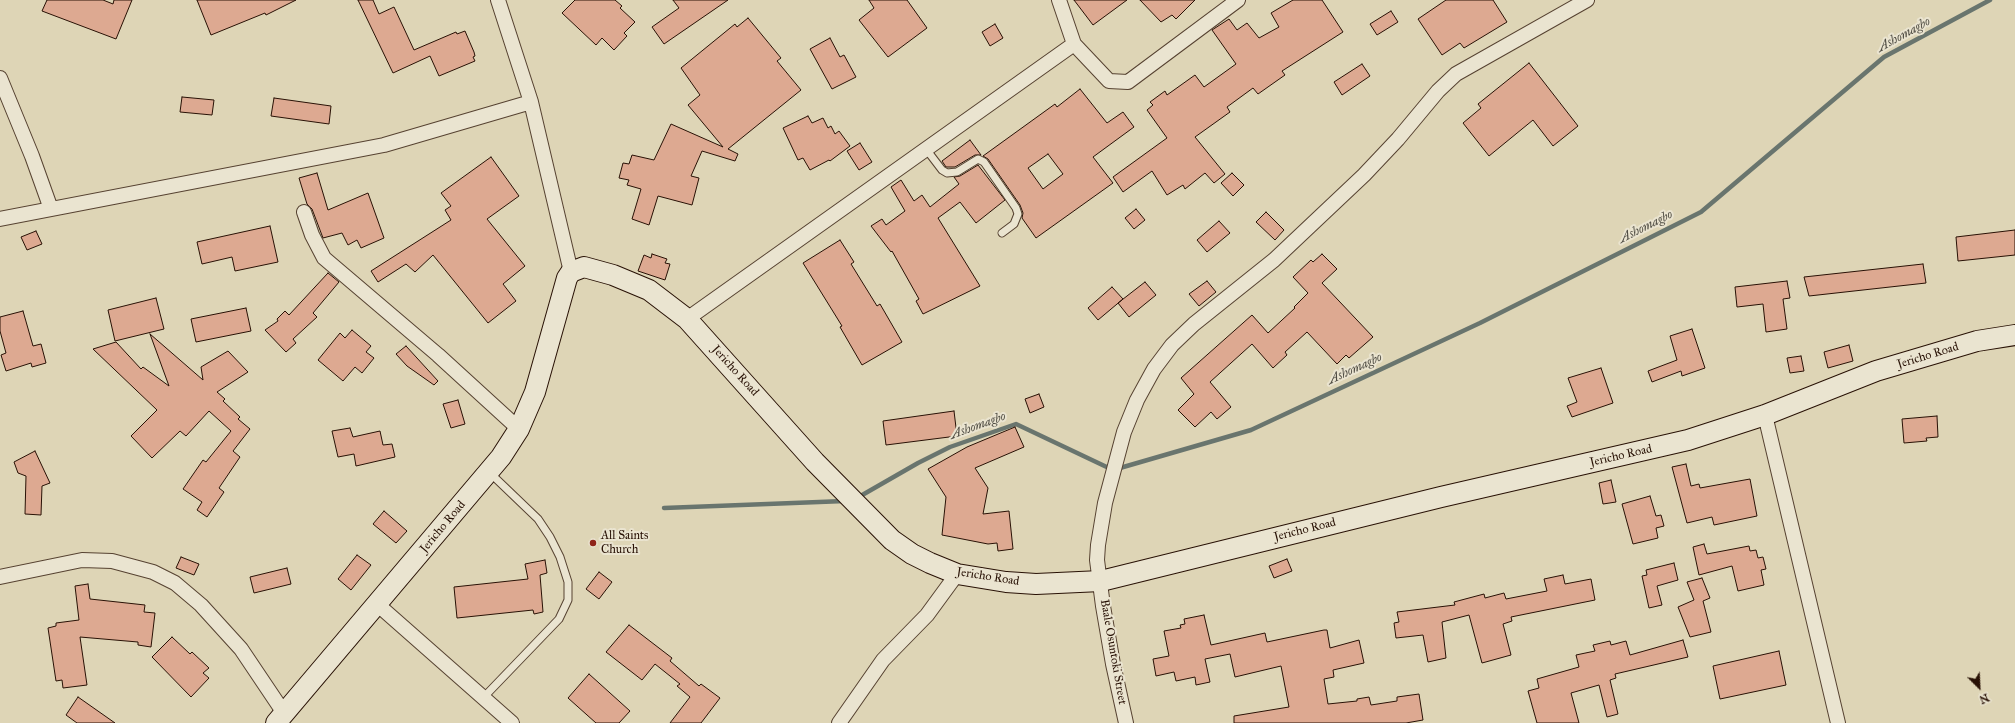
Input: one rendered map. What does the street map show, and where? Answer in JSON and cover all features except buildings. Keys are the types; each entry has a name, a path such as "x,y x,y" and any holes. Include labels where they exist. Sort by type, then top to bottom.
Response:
{"street":[{"path":"498,0 531,102 571,272"},
{"path":"1059,0 1074,44 1110,81 1128,82 1238,0"},
{"name":"Baale Osuntoki Street","path":"1126,723 1113,664 1103,606 1101,581 1097,560 1098,545 1105,503 1124,432 1137,400 1154,369 1172,345 1211,309 1252,280 1300,237 1380,159 1438,91 1456,74 1587,0"},
{"path":"687,319 1074,44"},
{"path":"0,78 32,156 51,210"},
{"path":"0,219 384,145 531,102"},
{"path":"304,212 312,234 324,258 438,355 519,429"},
{"name":"Jericho Road","path":"280,718 501,457 519,429 535,392 567,278 571,272 584,267 631,282 649,290 687,319 815,462 892,540 930,564 957,574 1013,583 1036,584 1101,581 1418,503 1660,447 1765,415 1876,371 1977,341 2015,335"},
{"path":"1765,415 1838,723"},
{"path":"0,577 82,560 112,562 153,572 175,583 211,616 242,649 280,718"},
{"path":"839,723 883,660 928,615 957,574"},
{"path":"377,604 512,723"}],"lane":[{"path":"926,149 942,170 947,173 957,172 978,159 984,162 1016,208 1018,214 1014,224 1002,234"},
{"path":"483,698 559,619 568,600 568,582 560,557 550,537 538,519 489,472"}],"waterway":[{"name":"Ashomagbo","path":"857,498 918,463 950,447 1016,424 1113,470 1251,430 1480,323 1701,212 1884,57 1990,0"},
{"name":"Ashomagbo","path":"664,508 845,501"}],"place":[{"name":"All Saints Church","path":"593,543"}]}
